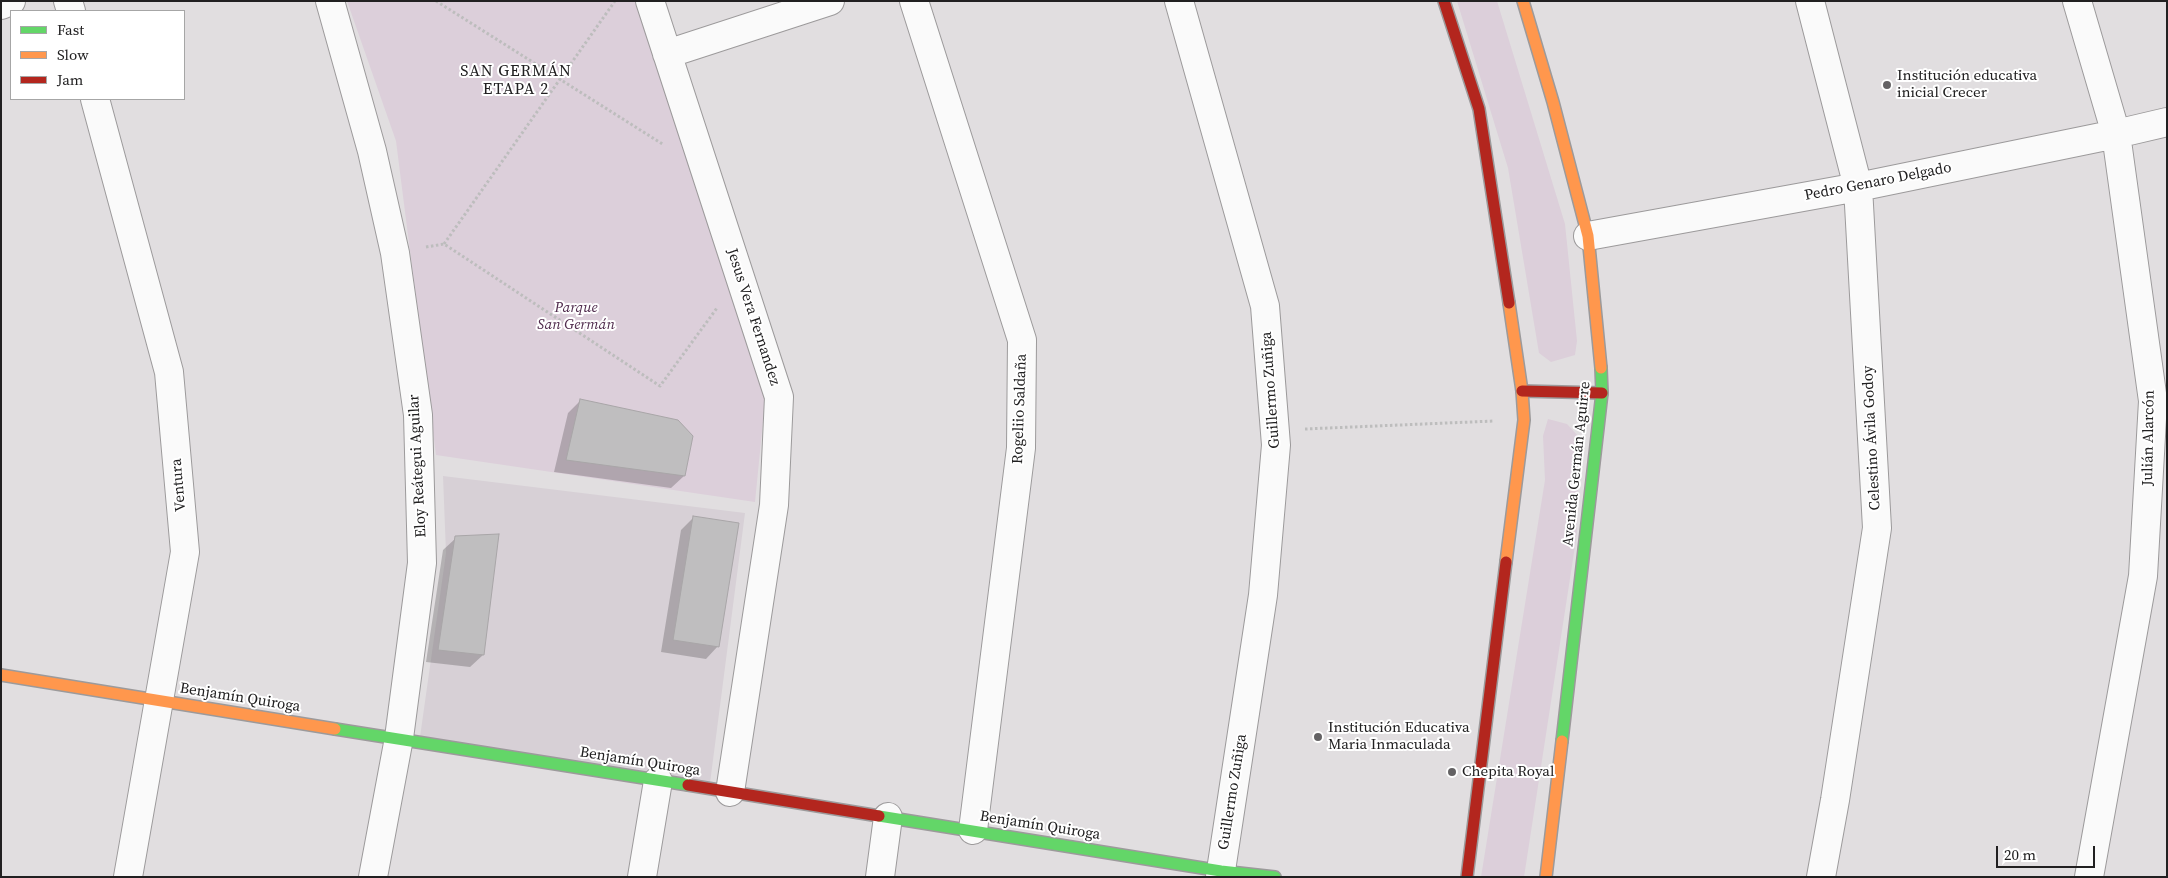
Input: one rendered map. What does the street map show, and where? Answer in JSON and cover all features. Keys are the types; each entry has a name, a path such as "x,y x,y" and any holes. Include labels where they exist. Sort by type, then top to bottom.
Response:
{"main road":[{"path":"1444,1 1478,109 1522,391 1524,420 1467,877"},
{"name":"Avenida Germán Aguirre","path":"1523,1 1553,102 1588,236 1599,339 1602,393 1546,877"},
{"path":"1522,391 1602,393"},
{"name":"Benjamín Quiroga","path":"1,675 973,830 1221,874 1275,877"}],"street":[{"path":"1,5 11,1"},
{"name":"Eloy Reátegui Aguilar","path":"330,1 372,151 396,253 418,416 422,563 399,738 372,877"},
{"name":"Jesus Vera Fernandez","path":"650,1 778,397 774,505 730,792"},
{"path":"667,54 830,1"},
{"name":"Rogeliio Saldaña","path":"914,1 1022,340 1021,448 973,830"},
{"name":"Guillermo Zuñiga","path":"1179,1 1265,306 1276,445 1264,595 1221,874"},
{"name":"Celestino Ávila Godoy","path":"1810,1 1858,187 1877,528 1835,800 1821,877"},
{"name":"Julián Alarcón","path":"2077,1 2116,134 2158,449 2144,576 2089,877"},
{"name":"Ventura","path":"95,100 169,372 185,552 128,877"},
{"name":"Pedro Genaro Delgado","path":"1588,236 1858,187 2167,122"},
{"path":"642,877 658,781"},
{"path":"880,877 888,817"}],"path":[{"path":"436,1 665,146"},
{"path":"396,253 444,244 561,80 614,1"},
{"path":"444,244 660,386 740,278"},
{"path":"1275,430 1524,420"}],"shaded area":[{"path":"443,476 745,513 710,783 420,737 446,553"}],"green space":[{"name":"Parque San Germán","path":"347,1 637,1 766,391 755,502 436,455 396,141"},
{"path":"1457,1 1497,1 1565,224 1577,341 1575,355 1551,362 1539,353 1508,168"},
{"path":"1548,419 1567,424 1579,437 1577,533 1524,877 1481,877 1545,480 1543,436"}],"building":[{"path":"580,399 678,420 693,436 685,476 566,460"},
{"path":"693,516 739,523 719,647 673,640"},
{"path":"499,534 484,655 438,650 455,536"}],"traffic: fast":[{"path":"1562,741 1602,393 1601,368"},
{"path":"335,729 688,785"},
{"path":"879,816 1221,871 1275,877"}],"traffic: slow":[{"path":"1523,1 1553,102 1588,236 1601,368"},
{"path":"1506,562 1524,420 1522,391 1509,303"},
{"path":"1,675 335,729"},
{"path":"1546,877 1562,741"}],"traffic: jam":[{"path":"1444,1 1479,109 1509,303"},
{"path":"1522,391 1602,393"},
{"path":"1467,877 1506,562"},
{"path":"688,785 879,816"}],"place":[{"name":"Institución educativa inicial Crecer","path":"1887,85"},
{"name":"Institución Educativa Maria Inmaculada","path":"1318,737"},
{"name":"Chepita Royal","path":"1452,772"}],"district":[{"name":"SAN GERMÁN ETAPA 2","path":"516,81"}]}
